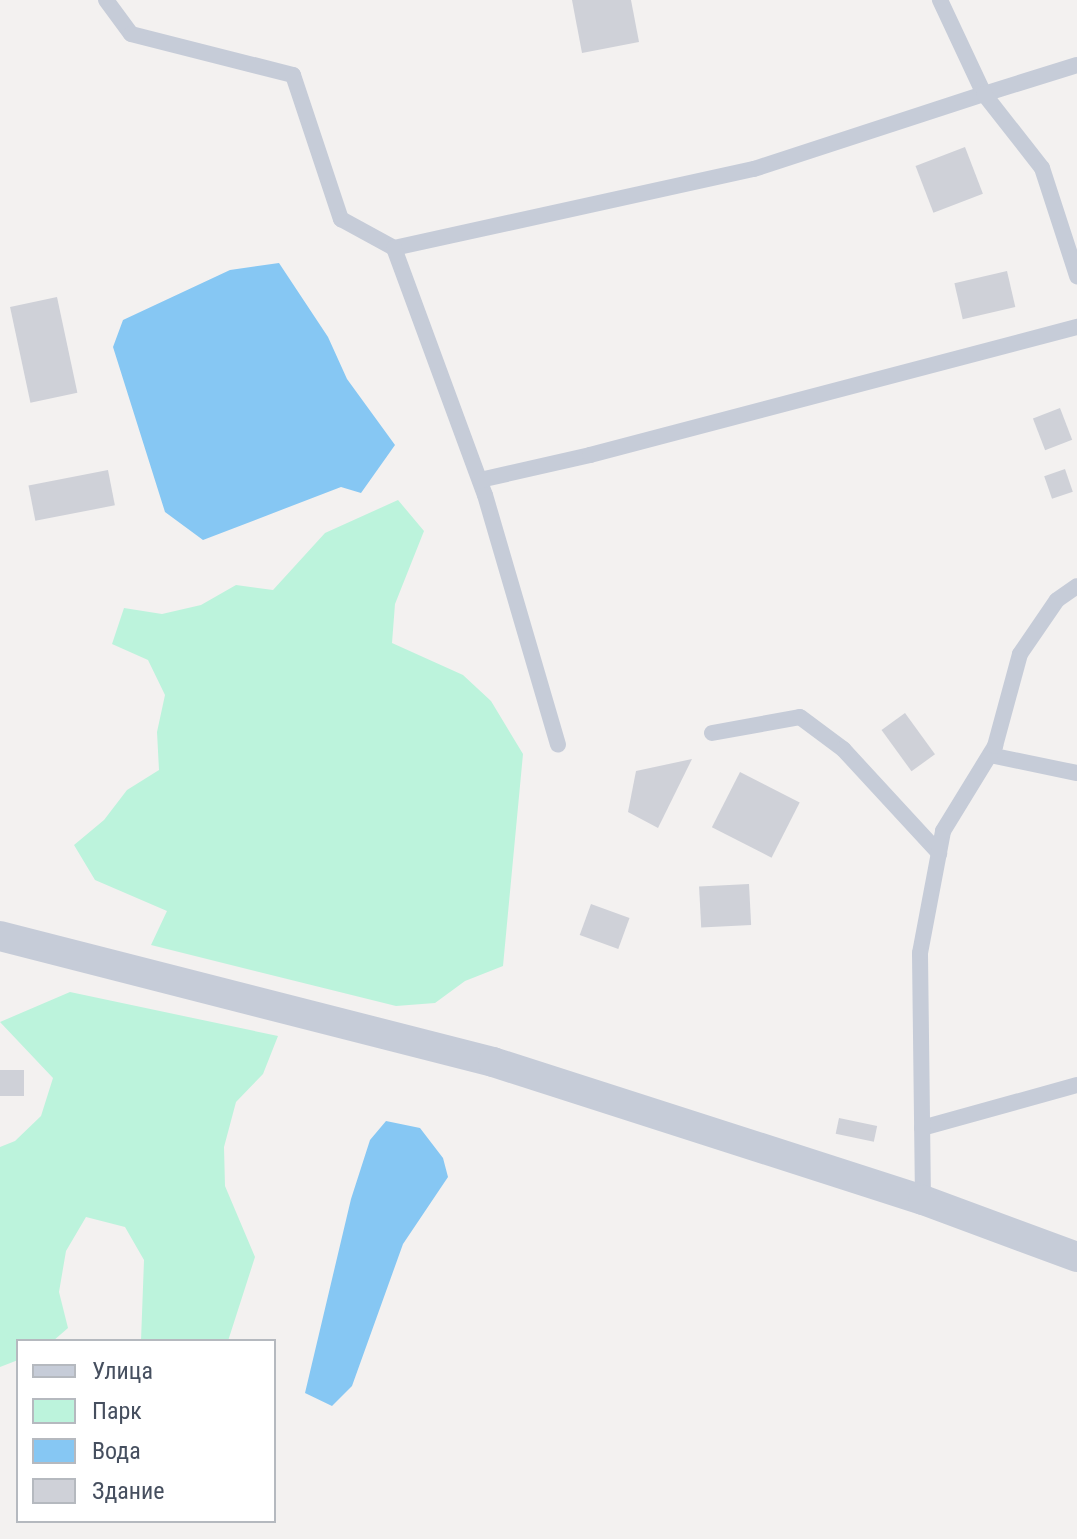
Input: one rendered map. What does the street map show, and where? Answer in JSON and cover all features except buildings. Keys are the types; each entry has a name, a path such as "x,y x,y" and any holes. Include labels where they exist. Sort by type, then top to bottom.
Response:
{"street":[{"path":"0,936 493,1062 923,1200 1077,1257"}],"lane":[{"path":"106,0 131,34 293,75 341,219 394,248 480,480 558,745"},
{"path":"940,0 984,94 1042,168 1077,276"},
{"path":"394,248 754,169 1077,65"},
{"path":"480,480 590,455 1077,327"},
{"path":"923,1200 920,953 943,831 990,755 1020,654 1057,600 1077,586"},
{"path":"712,733 800,717 843,749 939,853"},
{"path":"990,755 1077,773"},
{"path":"922,1128 1077,1085"}],"green space":[{"path":"398,500 424,531 395,604 392,643 463,675 491,701 523,754 503,966 465,981 435,1003 396,1006 151,945 167,911 95,880 74,845 104,820 127,790 159,770 157,732 165,695 148,660 112,644 124,608 162,614 201,605 236,585 273,590 325,533"},
{"path":"70,992 278,1036 263,1074 236,1102 224,1147 225,1186 255,1257 229,1339 141,1339 144,1260 125,1227 86,1217 66,1251 59,1292 68,1328 55,1339 16,1339 16,1361 0,1367 0,1147 15,1141 41,1116 53,1078 0,1022"}],"water":[{"path":"279,263 328,337 347,379 395,445 361,493 341,487 203,540 165,512 113,347 123,320 230,270"},
{"path":"386,1121 420,1128 443,1158 448,1177 403,1244 352,1386 332,1406 305,1393 351,1199 370,1140"}]}
